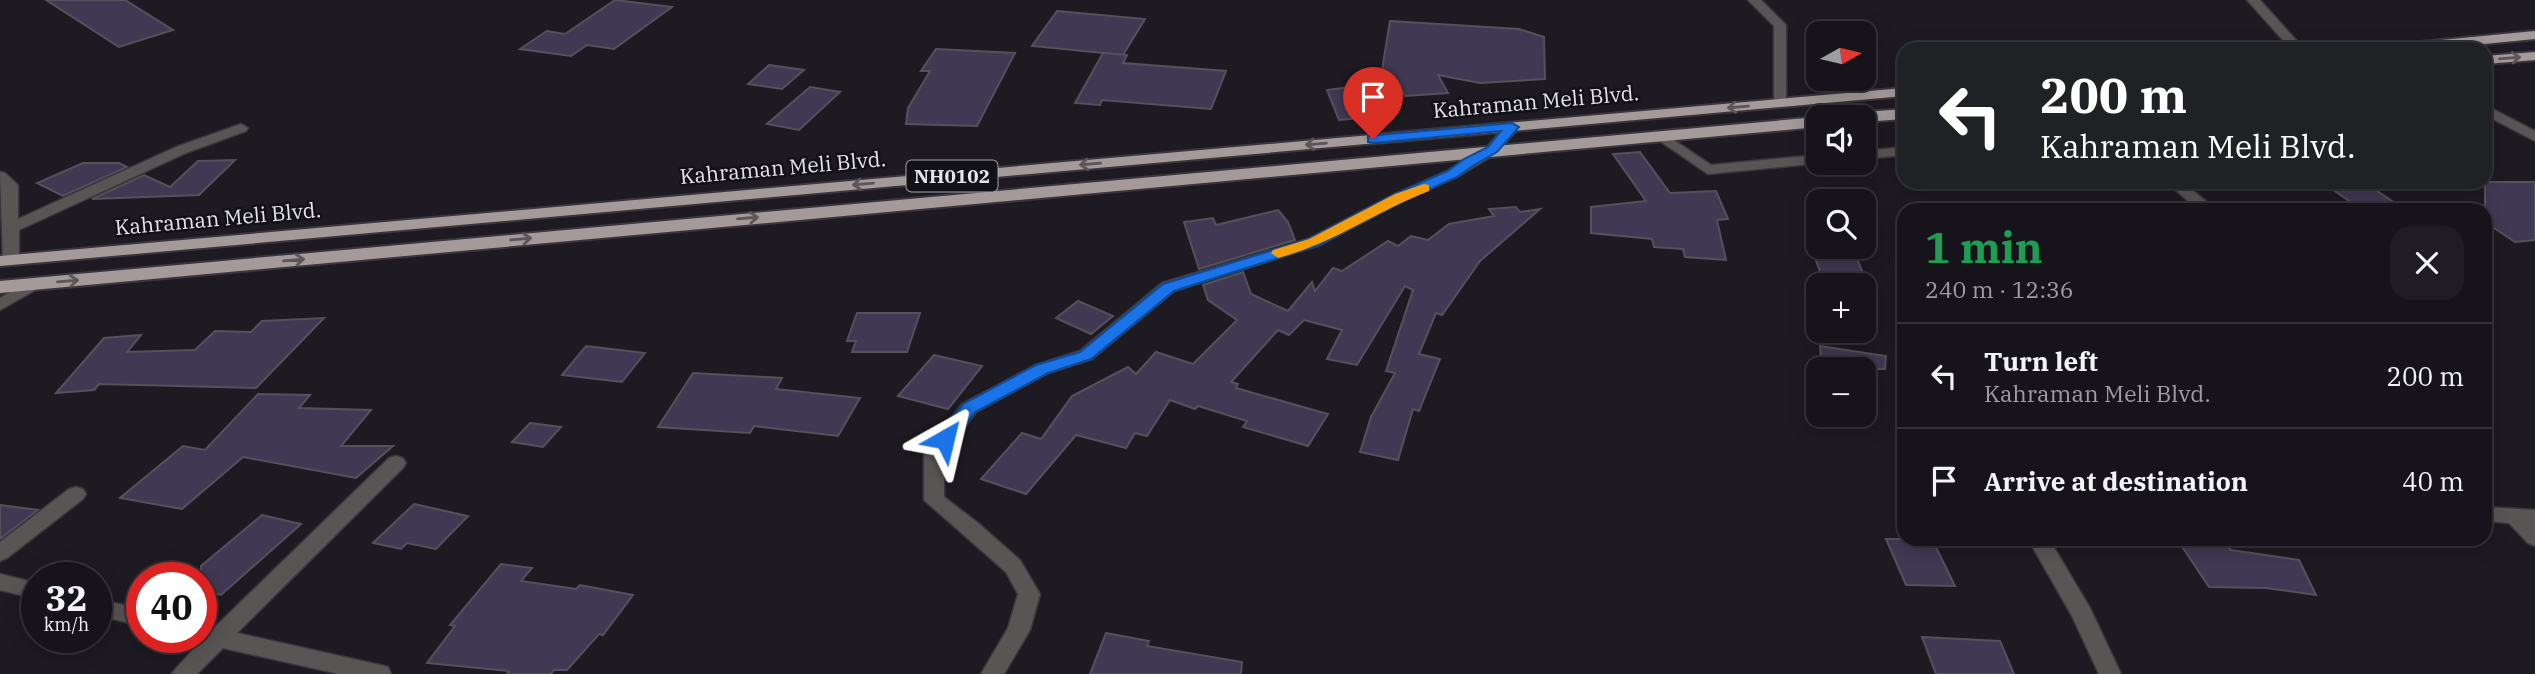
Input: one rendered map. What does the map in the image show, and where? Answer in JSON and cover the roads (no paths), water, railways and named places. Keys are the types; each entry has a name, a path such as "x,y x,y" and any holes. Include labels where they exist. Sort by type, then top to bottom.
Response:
{"highway":[{"path":"2462,42 2535,35"},
{"path":"2492,59 2535,56"},
{"name":"Kahraman Meli Blvd.","path":"5,261 1897,93"},
{"path":"1876,116 1897,115"},
{"name":"Kahraman Meli Blvd.","path":"0,287 1806,122"}],"street":[{"path":"1754,0 1780,25 1781,103"},
{"path":"2253,0 2292,42"},
{"path":"2492,113 2535,136"},
{"path":"992,674 1019,629 1029,594 1013,566 971,528 934,500 934,455 969,408 1042,369 1086,355 1168,288 1314,242 1400,197 1452,174 1492,150 1512,127"},
{"path":"10,228 181,150 241,128"},
{"path":"1662,136 1708,170 1806,160"},
{"path":"1876,154 1897,153"},
{"path":"0,176 10,185 10,228 5,261"},
{"path":"2182,189 2200,203"},
{"path":"0,305 33,284"},
{"path":"217,630 396,463"},
{"path":"0,553 76,494"},
{"path":"2492,514 2525,516 2535,538"},
{"path":"2042,546 2082,614 2110,674"},
{"path":"0,582 21,588"},
{"path":"217,637 380,674"},
{"path":"182,674 198,653"}]}
